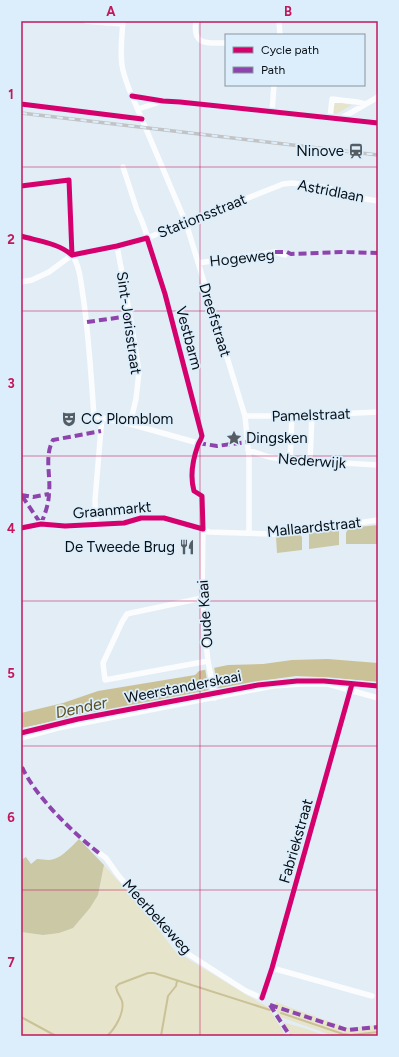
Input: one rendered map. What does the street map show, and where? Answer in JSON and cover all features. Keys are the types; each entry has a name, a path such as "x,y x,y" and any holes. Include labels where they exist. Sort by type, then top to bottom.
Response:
{"street":[{"path":"86,21 123,23"},
{"path":"196,21 195,31 197,37 201,41 206,43 225,43"},
{"path":"279,21 280,34"},
{"name":"Dreefstraat","path":"123,23 121,37 122,64 125,77 186,223 245,416 248,450 249,533"},
{"path":"272,112 274,86"},
{"path":"132,96 163,101 378,123"},
{"path":"340,119 378,97"},
{"path":"330,118 332,99 366,104"},
{"path":"138,109 163,101"},
{"name":"Vestbarm","path":"123,167 148,238 165,294 202,436 198,443 193,466 192,482 194,491 202,496 203,529"},
{"path":"21,186 69,180 72,255 80,276 87,322 94,416 130,424 198,443"},
{"name":"Stationsstraat","path":"72,255 148,238 283,184"},
{"name":"Astridlaan","path":"283,184 329,188 341,195 378,201"},
{"name":"Sint-Jorisstraat","path":"117,246 139,372 136,399 130,424"},
{"name":"Hogeweg","path":"198,263 275,252 285,255"},
{"path":"21,282 32,280 49,272 72,255"},
{"name":"Pamelstraat","path":"245,416 292,416 378,412"},
{"path":"310,461 312,415"},
{"path":"290,460 292,416"},
{"path":"96,525 95,500 102,417"},
{"name":"Nederwijk","path":"248,450 269,458 378,465"},
{"name":"Graanmarkt","path":"21,528 41,524 65,526 96,525 124,523 141,518 164,518 203,529"},
{"name":"Mallaardstraat","path":"203,529 209,532 274,534 378,520"},
{"name":"Oude Kaai","path":"203,529 202,598 208,661 214,696"},
{"path":"202,598 131,612 128,614 122,622 103,663 105,680 208,661"},
{"path":"21,738 58,728 214,696 273,686 328,684 378,698"},
{"name":"Fabriekstraat","path":"262,998 272,968 351,690"},
{"name":"Meerbekeweg","path":"99,852 106,858 118,875 182,950 246,991 262,998"},
{"path":"272,968 372,996"}],"shaded area":[{"path":"335,102 352,105 336,114 333,113"},
{"path":"378,525 378,544 346,544 346,533 348,528"},
{"path":"339,530 339,545 309,549 309,533"},
{"path":"300,535 302,537 302,550 277,553 276,537"},
{"path":"79,839 104,865 98,895 90,908 73,928 59,933 43,935 21,932 21,860 26,857 31,864 37,859 48,860 57,858"},
{"path":"104,865 139,904 175,951 268,1007 286,1036 21,1036 21,932 43,935 73,928 90,908 98,895"},
{"path":"276,1002 348,1028 378,1025 378,1036 332,1036 280,1017 276,1010"},
{"path":"282,1022 307,1029 326,1036 291,1036"}],"water":[{"name":"Dender","path":"328,659 378,663 378,682 296,676 216,689 21,728 21,713 63,703 98,691 195,675 199,671 228,665"}],"pier":[{"path":"214,667 218,690 209,692 205,668"}],"waterway":[{"path":"107,1036 116,1025 121,1015 123,1005 116,987 119,984 148,973 154,973 270,1010"},
{"path":"161,1036 168,996 176,986 177,981"},
{"path":"281,1013 343,1034 351,1035 378,1032"},
{"path":"21,1017 56,1036"}],"railway":[{"path":"21,113 378,155"}],"marked path":[{"path":"275,252 287,252 291,254 342,252 378,253"},
{"path":"87,322 130,316"},
{"path":"41,524 48,501 48,460 50,446 53,440 101,431"},
{"path":"198,443 217,446 247,442"},
{"path":"21,495 33,497 49,494"},
{"path":"22,496 41,524"},
{"path":"22,767 45,802 67,825 99,853"},
{"path":"270,1005 347,1030 378,1027"},
{"path":"270,1005 290,1036"}],"cycle path":[{"path":"132,96 163,101 378,123"},
{"path":"21,104 142,119"},
{"path":"21,186 69,180 72,255"},
{"path":"21,236 54,245 72,255"},
{"path":"21,528 41,524 65,526 124,523 141,518 164,518 203,529 202,496 194,491 192,480 195,456 202,436 165,294 147,238 72,255"},
{"name":"Weerstanderskaai","path":"21,733 78,719 258,685 297,681 324,681 378,686"},
{"path":"262,998 272,968 352,684"}],"place":[{"name":"Ninove","path":"356,151"},
{"name":"CC Plomblom","path":"69,419"},
{"name":"Dingsken","path":"234,438"},
{"name":"De Tweede Brug","path":"187,547"}]}
